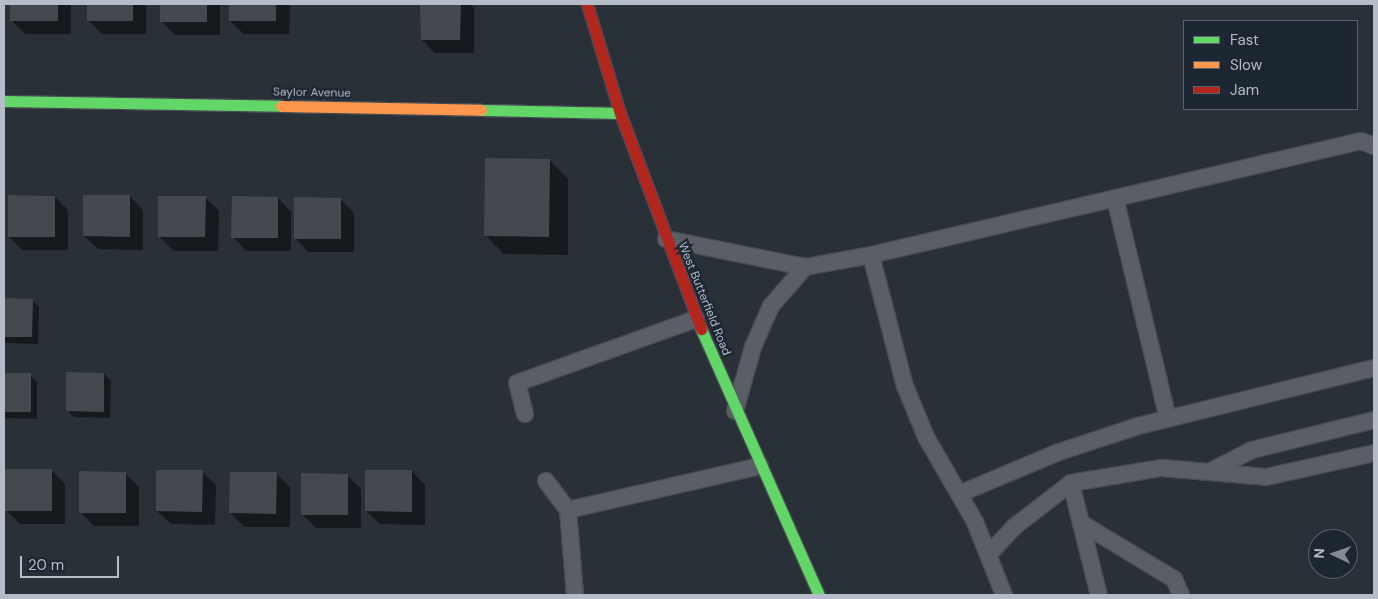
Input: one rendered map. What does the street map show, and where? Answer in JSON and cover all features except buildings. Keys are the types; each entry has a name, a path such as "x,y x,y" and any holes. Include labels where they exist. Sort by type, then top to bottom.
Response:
{"main road":[{"name":"West Butterfield Road","path":"587,4 620,113 696,319 735,412 819,595"},
{"name":"Saylor Avenue","path":"4,101 620,113"}],"lane":[{"path":"666,239 805,267 870,256 1361,141 1374,146"},
{"path":"1115,198 1168,419"},
{"path":"870,256 905,386 926,437 959,494 988,555 1004,595"},
{"path":"735,412 753,347 771,306 805,267"},
{"path":"525,414 517,383 696,319"},
{"path":"959,494 1059,452 1168,419 1374,368"},
{"path":"1209,472 1252,450 1374,420"},
{"path":"988,555 1014,527 1071,483 1162,468 1266,477 1374,453"},
{"path":"568,510 760,466"},
{"path":"546,481 568,510 574,595"},
{"path":"1071,483 1099,595"},
{"path":"1081,522 1174,578 1182,595"}],"traffic: fast":[{"path":"4,101 281,106"},
{"path":"481,110 620,113"},
{"path":"701,329 819,595"}],"traffic: slow":[{"path":"281,106 481,110"}],"traffic: jam":[{"path":"587,4 620,113 701,329"}]}
